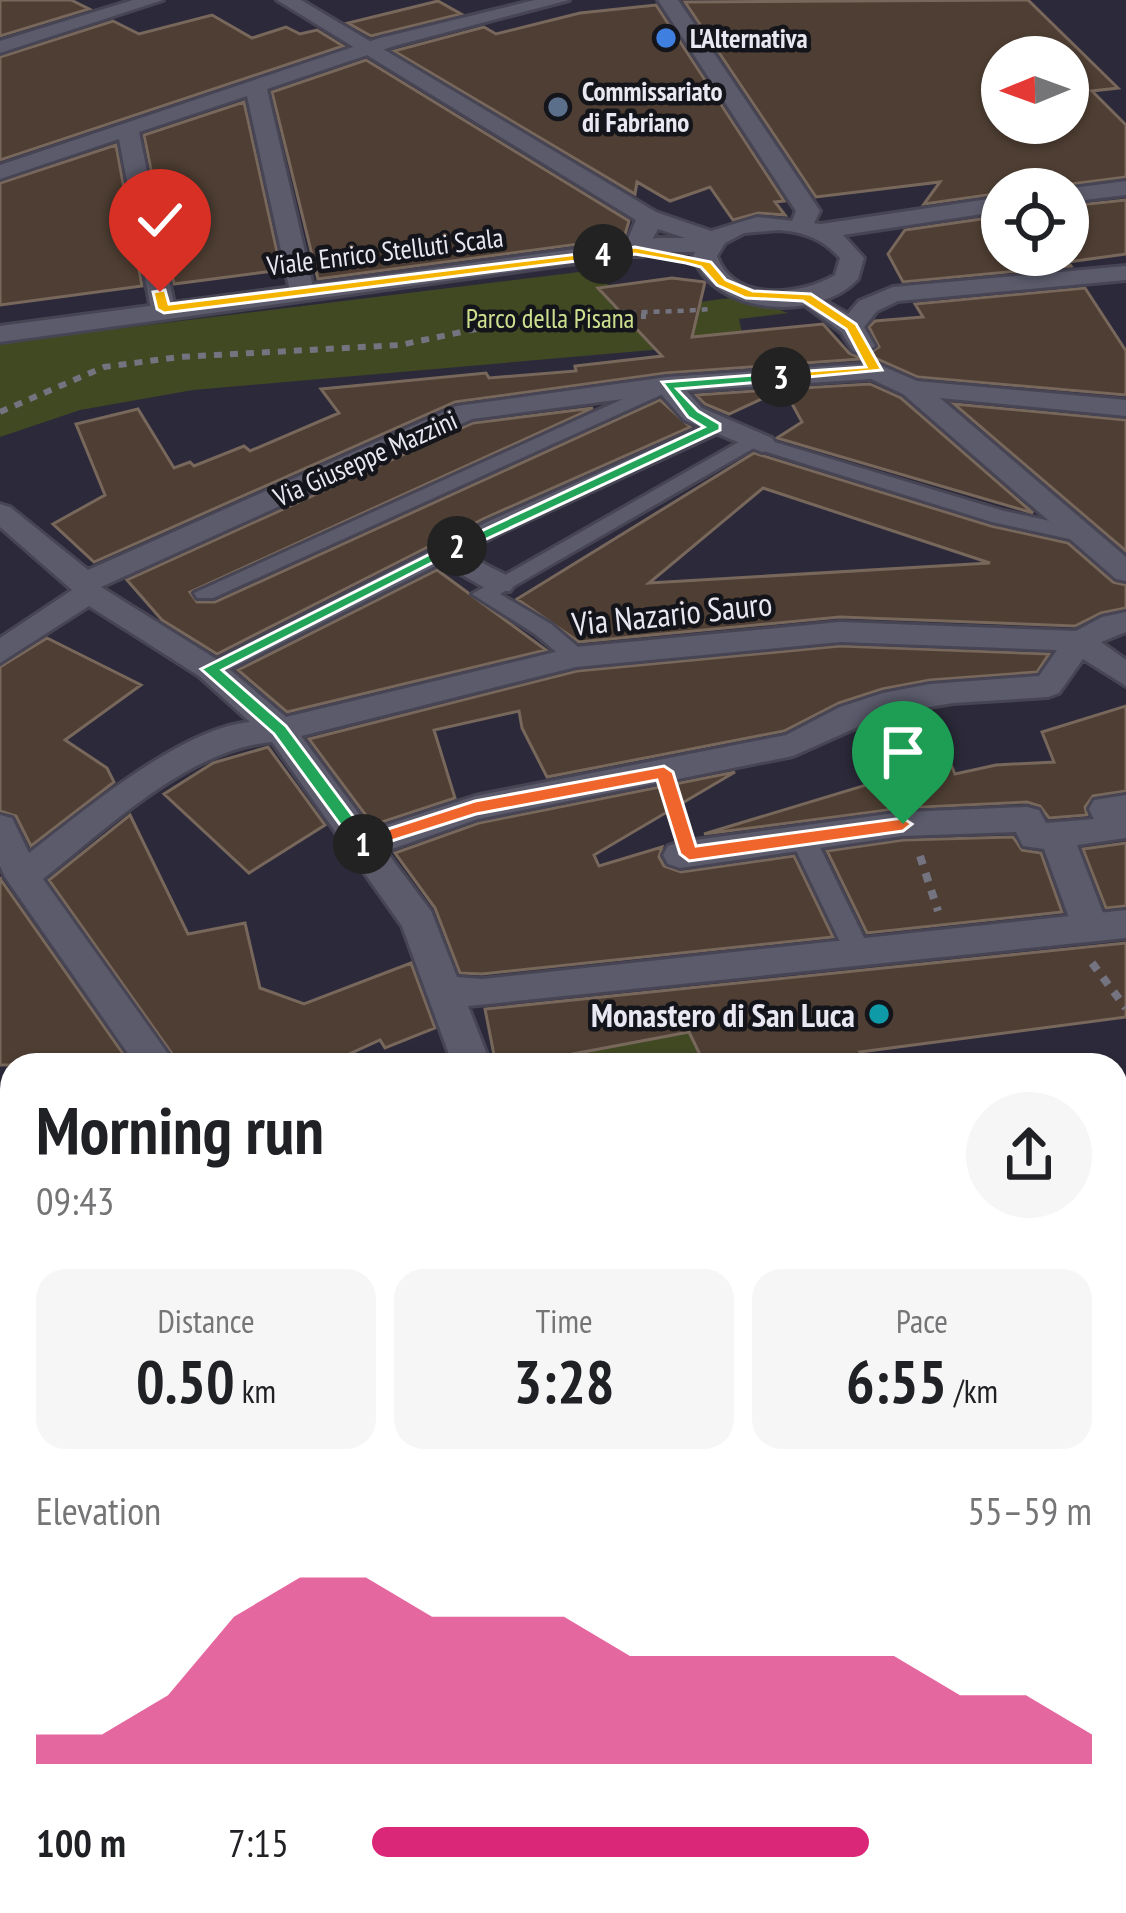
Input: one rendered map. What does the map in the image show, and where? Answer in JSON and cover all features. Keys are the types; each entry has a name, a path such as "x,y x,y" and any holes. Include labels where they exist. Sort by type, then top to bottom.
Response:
{"street":[{"path":"0,46 152,0"},
{"path":"287,0 648,217 714,245 735,290 769,298 806,297 846,279 893,294"},
{"path":"0,172 370,49 560,0"},
{"path":"668,0 821,233 851,258 846,279"},
{"path":"256,88 302,291"},
{"path":"127,126 164,309"},
{"path":"1089,192 1126,188"},
{"path":"714,245 766,223 821,233 981,207"},
{"path":"635,250 646,233 648,217"},
{"name":"Viale Enrico Stelluti Scala","path":"0,334 302,291 635,250 714,245"},
{"path":"851,327 868,306 893,294 1126,273"},
{"path":"806,297 851,327 875,370 913,388 1126,572"},
{"name":"Via Giuseppe Mazzini","path":"0,653 87,588 466,412 667,385 875,370"},
{"path":"667,385 693,414 756,443"},
{"path":"913,388 1126,408"},
{"path":"0,513 87,588 148,618 280,730 418,922 468,1053"},
{"path":"446,553 491,589"},
{"path":"364,845 475,808 793,745 822,734 856,712 920,695 1048,686 1080,641 1112,623 1126,622"},
{"name":"Via Nazario Sauro","path":"22,877 137,787 235,734 280,730 576,657 840,632 1080,641"},
{"path":"1080,641 1126,676"},
{"path":"680,855 910,824 1028,819 1035,837 1115,829 1106,809 1126,807"},
{"path":"0,827 22,877 148,1053"},
{"path":"445,990 482,993 1108,925 1056,835"}],"lane":[{"path":"205,593 667,385"},
{"path":"210,669 715,427"},
{"path":"576,657 491,589 756,443 1000,517 1083,535"},
{"path":"803,838 824,887 842,907 857,950"}],"path":[{"path":"0,412 104,368 179,356 400,345 490,326 569,322 606,313 706,311 735,290"},
{"path":"910,824 947,940"}],"green space":[{"name":"Parco della Pisana","path":"604,269 612,306 658,309 741,298 788,313 739,319 744,342 193,390 80,410 0,437 0,343"},
{"path":"689,1032 699,1053 578,1053"}],"building":[{"path":"0,0 71,0 89,9 0,36"},
{"path":"1028,0 1065,36 981,36 981,144 1089,144 1089,60 1118,88 1092,91 1126,125 1126,177 1089,182 1089,168 981,168 981,196 924,204 940,182 816,197 685,2"},
{"path":"438,1 461,14 371,36 348,23"},
{"path":"656,5 784,201 775,202 785,215 758,213 733,220 710,187 670,201 637,182 635,194 394,51 484,27 496,34 580,13"},
{"path":"212,15 252,38 286,27 300,34 317,30 343,46 0,160 0,57 113,21 139,34"},
{"path":"366,60 629,221 624,238 318,279 272,92"},
{"path":"244,102 281,270 174,284 144,135"},
{"path":"116,145 142,286 0,305 0,183"},
{"path":"1126,200 1126,254 1089,259 1089,204"},
{"path":"981,219 981,275 903,282 888,254 905,230"},
{"path":"672,278 705,282 692,337 823,324 849,353 861,358 879,347 869,327 875,321 923,317 915,304 1085,288 1126,351 1126,395 918,377 875,358 666,373 455,402 94,562 53,524 105,495 76,424 138,409 174,468 190,462 194,466 244,446 250,451 339,413 321,389 486,373 489,378 576,371 575,366 662,356 598,288"},
{"path":"870,384 901,398 1033,513 777,438 802,422 784,389"},
{"path":"783,389 729,414 696,395"},
{"path":"660,400 690,427 485,518 217,654 162,620 127,580 473,423 593,408 190,592 197,602 215,602"},
{"path":"954,404 1126,420 1126,551"},
{"path":"754,453 991,526 1068,543 1113,582 1126,585 1126,608 1101,613 1075,626 840,617 579,642 517,599","holes":["763,488 990,563 649,583"]},
{"path":"437,570 546,650 287,712 238,670"},
{"path":"47,638 141,685 65,740 107,768 114,782 31,846 16,816 0,811 0,667"},
{"path":"840,646 1049,654 1037,672 930,680 882,689 839,703 784,731 547,777 522,728 519,711 434,730 455,798 373,825 309,739 577,671"},
{"path":"1126,706 1126,791 1093,796 1085,807 1087,815 1049,818 1040,806 1027,802 903,808 704,834 949,760 955,774 996,765 1054,762 1042,732"},
{"path":"268,747 325,825 249,873 164,794 213,763"},
{"path":"735,772 594,855 599,866 662,847 659,857 664,866 681,872 794,856 833,937 460,973 435,908 395,853 479,823"},
{"path":"130,815 188,934 245,923 260,988 304,1004 411,963 435,1028 385,1048 380,1040 351,1053 172,1053 49,880"},
{"path":"1013,837 1022,850 1041,853 1062,912 867,933 827,851 903,840"},
{"path":"1126,843 1126,906 1106,908 1083,849"},
{"path":"0,877 123,1053 0,1053"},
{"path":"1126,943 1126,1017 861,1053 699,1053 689,1032 578,1053 494,1053 485,1009"}],"place":[{"name":"L'Alternativa","path":"666,38"},
{"name":"Commissariato di Fabriano","path":"558,107"},
{"name":"Monastero di San Luca","path":"879,1014"}],"route":[{"path":"160,292 164,309 635,250 706,264 721,282 751,295 806,297 851,327 875,370 667,385 693,414 715,427 495,527 210,669 280,730 364,845 475,808 664,772 689,854 903,824"}]}
